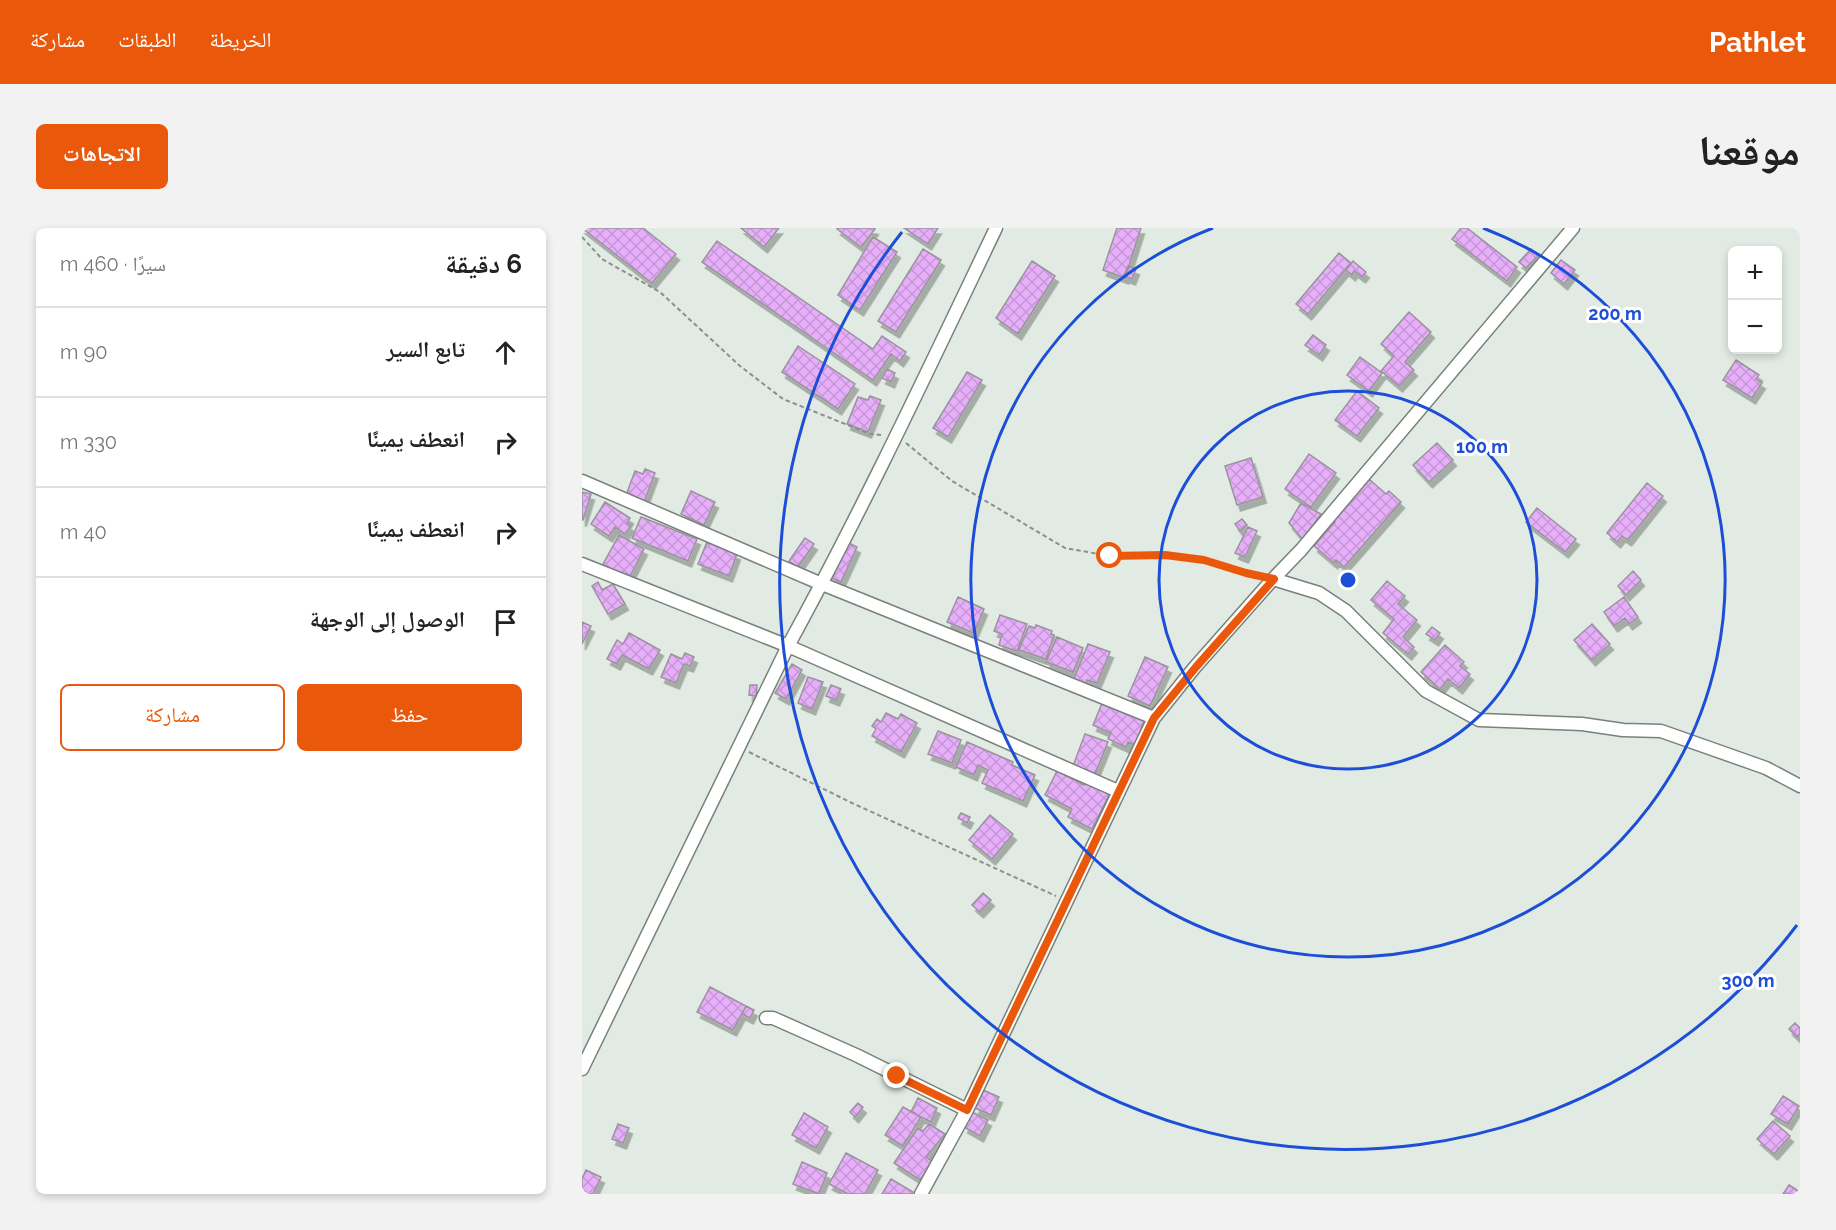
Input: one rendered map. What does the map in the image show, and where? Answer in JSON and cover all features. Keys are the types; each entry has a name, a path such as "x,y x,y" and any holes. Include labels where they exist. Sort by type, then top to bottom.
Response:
{"street":[{"path":"582,1069 788,646 897,435 996,228"},
{"path":"921,1194 967,1110 1154,718 1196,667 1301,550 1574,228"},
{"path":"582,481 822,584 1154,718"},
{"path":"582,564 788,646 1118,791"},
{"path":"1274,579 1319,593 1346,610 1426,691 1479,720 1582,724 1623,730 1661,731 1766,768 1800,786"},
{"path":"766,1018 773,1018 856,1055 967,1110"}],"path":[{"path":"582,237 602,259 660,292 740,366 783,399 870,434 897,435 952,481 1065,548 1110,556 1165,555 1204,560 1274,579"},
{"path":"739,747 852,803 1067,901"}],"building":[{"path":"582,228 643,228 676,254 652,283"},
{"path":"741,228 779,228 764,247"},
{"path":"838,228 873,228 875,229 861,247"},
{"path":"904,228 938,228 928,244"},
{"path":"1117,228 1141,228 1125,278 1103,270"},
{"path":"1461,228 1467,228 1517,267 1507,281 1452,239"},
{"path":"873,237 897,252 860,310 838,295"},
{"path":"717,241 873,349 882,336 906,352 900,361 891,354 873,380 702,262"},
{"path":"923,249 941,260 896,332 878,321"},
{"path":"1531,249 1538,256 1526,268 1519,262"},
{"path":"1339,253 1351,263 1308,314 1296,304"},
{"path":"1561,260 1575,270 1564,284 1551,273"},
{"path":"1032,261 1055,276 1018,334 996,318"},
{"path":"1353,261 1366,272 1362,277 1354,271 1352,275 1346,270"},
{"path":"1128,266 1136,269 1132,279 1124,276"},
{"path":"1409,312 1431,332 1405,362 1414,370 1399,386 1381,371 1394,356 1381,344"},
{"path":"1313,335 1326,345 1319,355 1305,345"},
{"path":"798,346 855,384 838,409 782,372"},
{"path":"1360,357 1382,373 1369,391 1347,375"},
{"path":"1736,360 1759,375 1756,379 1762,383 1752,398 1723,380"},
{"path":"887,369 895,373 891,382 882,378"},
{"path":"967,372 982,380 948,437 933,428"},
{"path":"1357,391 1379,408 1357,436 1335,420"},
{"path":"870,396 881,400 868,432 847,424 858,397 868,400"},
{"path":"1437,443 1453,460 1429,482 1413,465"},
{"path":"1309,454 1336,473 1311,507 1285,489"},
{"path":"1251,458 1263,497 1237,505 1225,466"},
{"path":"645,469 655,473 643,505 625,498 635,471 643,474"},
{"path":"1369,479 1386,494 1389,491 1401,502 1344,567 1336,560 1334,563 1314,546 1335,522 1333,520"},
{"path":"1647,483 1663,496 1628,540 1622,536 1617,542 1607,533"},
{"path":"691,491 715,502 704,525 681,514"},
{"path":"582,492 591,494 583,520 582,520"},
{"path":"605,502 630,518 627,523 631,526 625,534 615,527 609,536 591,524"},
{"path":"1301,503 1321,514 1303,540 1289,523"},
{"path":"1537,508 1576,539 1565,552 1526,522"},
{"path":"641,517 697,539 688,561 632,538"},
{"path":"1242,519 1247,525 1240,531 1235,524"},
{"path":"1248,527 1257,531 1245,557 1235,553"},
{"path":"619,535 644,549 628,580 602,566"},
{"path":"805,538 814,544 798,567 789,561"},
{"path":"707,542 737,554 729,576 698,564"},
{"path":"847,542 857,547 841,582 831,578"},
{"path":"1633,571 1641,580 1626,595 1618,586"},
{"path":"1387,581 1405,596 1398,604 1417,620 1403,637 1414,647 1408,654 1383,633 1394,619 1371,600"},
{"path":"598,582 602,590 613,584 625,604 608,614 592,586"},
{"path":"958,597 984,609 974,633 947,622"},
{"path":"1624,597 1638,617 1629,624 1625,618 1614,626 1604,612"},
{"path":"1000,615 1027,624 1017,651 999,645 1002,634 994,631"},
{"path":"582,622 591,626 582,644"},
{"path":"1592,624 1610,644 1592,660 1574,640"},
{"path":"1036,625 1052,631 1051,634 1054,635 1046,659 1019,650 1029,626 1035,628"},
{"path":"1432,627 1440,633 1435,640 1426,634"},
{"path":"629,633 660,650 649,669 622,655 617,664 607,659 617,640 623,644"},
{"path":"1057,637 1083,648 1073,672 1046,662"},
{"path":"1088,644 1110,652 1097,683 1087,680 1085,686 1073,681"},
{"path":"1445,645 1464,662 1460,666 1470,674 1459,688 1448,679 1440,689 1421,672"},
{"path":"685,653 694,657 690,666 684,664 676,683 661,677 671,654 682,659"},
{"path":"1145,657 1168,667 1150,706 1128,696"},
{"path":"792,664 802,670 786,699 775,693"},
{"path":"808,677 823,682 812,709 798,703"},
{"path":"750,685 757,685 756,696 749,695"},
{"path":"831,685 841,689 836,700 826,696"},
{"path":"1103,701 1145,719 1135,745 1128,742 1126,747 1108,739 1111,733 1093,725"},
{"path":"886,713 898,719 901,714 917,723 901,752 872,736 876,729 872,726 877,719 881,722"},
{"path":"938,731 961,740 952,763 928,754"},
{"path":"1085,734 1108,742 1095,774 1073,766"},
{"path":"967,742 1013,762 1012,765 1035,775 1023,801 982,783 988,770 978,765 974,775 956,767"},
{"path":"1057,771 1084,785 1086,781 1110,793 1092,829 1068,817 1072,809 1045,795"},
{"path":"961,813 970,817 967,823 958,818"},
{"path":"990,815 1013,834 992,859 969,840"},
{"path":"983,893 991,900 980,912 972,905"},
{"path":"710,987 746,1006 733,1030 697,1012"},
{"path":"746,1006 754,1010 750,1018 742,1014"},
{"path":"1795,1023 1800,1028 1800,1034 1797,1037 1789,1029"},
{"path":"983,1090 999,1097 991,1115 975,1108"},
{"path":"1783,1096 1799,1106 1788,1124 1771,1114"},
{"path":"918,1098 937,1108 931,1122 911,1112"},
{"path":"858,1103 863,1107 855,1117 850,1112"},
{"path":"903,1107 921,1117 903,1146 885,1135"},
{"path":"972,1112 988,1120 980,1136 964,1127"},
{"path":"804,1113 828,1127 816,1148 792,1135"},
{"path":"1773,1121 1790,1136 1774,1154 1757,1139"},
{"path":"618,1124 629,1128 623,1143 612,1139"},
{"path":"929,1124 945,1134 926,1157 933,1162 920,1180 894,1163 918,1128 923,1131"},
{"path":"846,1153 878,1170 865,1194 848,1194 829,1184"},
{"path":"802,1162 827,1173 819,1194 793,1184"},
{"path":"586,1170 601,1177 593,1194 582,1194 582,1179"},
{"path":"891,1179 913,1192 912,1194 882,1194"},
{"path":"1789,1185 1800,1192 1800,1194 1783,1194"}],"route":[{"path":"897,1076 967,1110 1154,718 1274,579 1204,560 1165,555 1110,556"}]}
